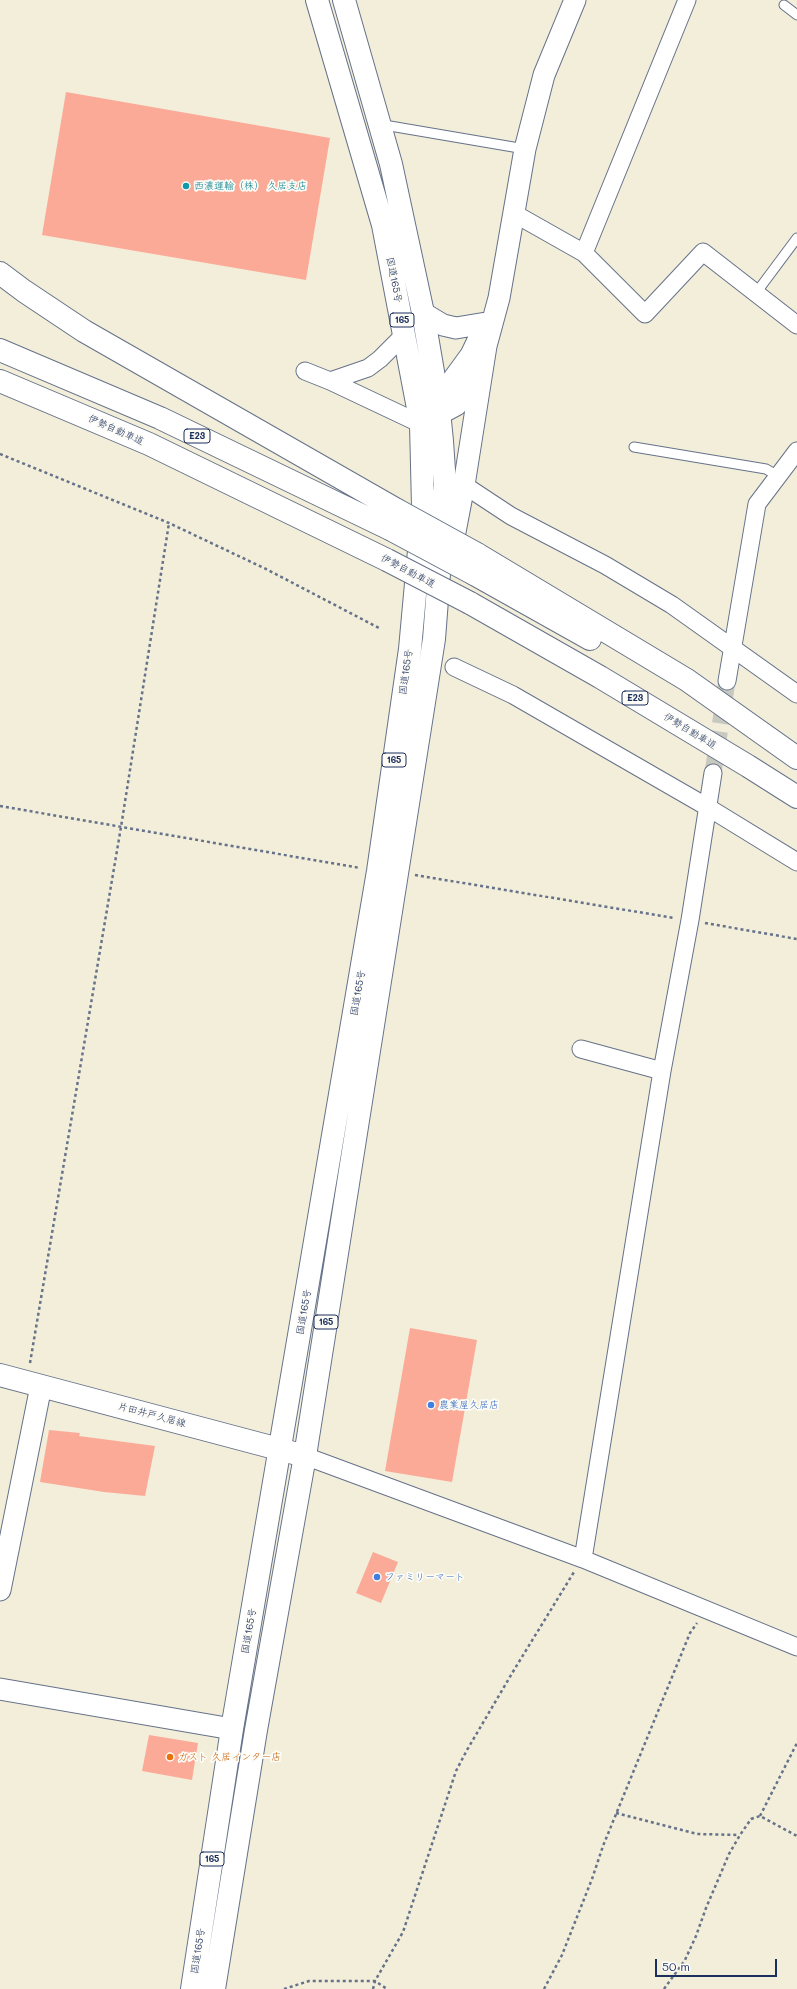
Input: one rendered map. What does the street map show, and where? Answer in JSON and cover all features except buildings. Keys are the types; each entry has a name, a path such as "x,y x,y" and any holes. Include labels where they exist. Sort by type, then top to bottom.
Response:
{"main road":[{"name":"国道165号","path":"192,1989 232,1729 281,1449 378,871 410,649 422,507 432,413 405,334 383,225 317,0"},
{"name":"国道165号","path":"214,1989 256,1730 305,1456 434,639 445,485 432,413 423,313 390,164 344,0"},
{"path":"0,273 84,331 394,520"},
{"name":"E23","path":"0,350 394,520 476,564 614,652 797,764"},
{"name":"伊勢自動車道","path":"0,381 149,444 387,560 470,603 600,676 748,766 797,798"},
{"path":"0,395 149,444"},
{"path":"476,564 686,680 797,758"},
{"name":"片田井戸久居線","path":"0,1374 305,1456"}],"street":[{"path":"305,371 330,381 432,413 456,405 469,390 486,346 499,298 515,214 525,150 544,75 574,0"},
{"path":"584,253 687,0"},
{"path":"515,214 584,253 645,314 703,252 797,325"},
{"path":"432,413 471,355 486,323 515,214"},
{"path":"423,313 443,325 456,328 486,323"},
{"path":"330,381 368,368 380,359 405,334"},
{"path":"434,639 464,485 486,346"},
{"path":"728,681 757,504 797,452"},
{"path":"464,485 512,516 605,565 672,605 797,694"},
{"path":"454,667 513,696 709,808 797,862"},
{"path":"583,1559 662,1070 690,920 709,808 713,773"},
{"path":"580,1049 662,1070"},
{"path":"0,1590 34,1384"},
{"path":"305,1456 583,1559 797,1647"},
{"path":"0,1688 232,1729"}],"lane":[{"path":"784,5 797,15"},
{"path":"390,126 525,150"},
{"path":"756,293 797,238"},
{"path":"634,447 766,469 778,476"}],"path":[{"path":"0,454 169,523 266,569 379,628"},
{"path":"34,1384 169,523"},
{"path":"0,806 378,871"},
{"path":"411,874 797,939"},
{"path":"374,1989 375,1981 403,1932 460,1764 514,1670 583,1559"},
{"path":"544,1989 562,1955 616,1813 690,1633 706,1609"},
{"path":"664,1989 685,1960 729,1854 740,1834 751,1819 760,1816 797,1743"},
{"path":"616,1813 698,1834 740,1834"},
{"path":"760,1816 797,1836"},
{"path":"284,1989 309,1981 375,1981 387,1989"}],"tunnel":[{"path":"713,773 727,681"}],"place":[{"name":"西濃運輸（株） 久居支店","path":"186,186"},
{"name":"農業屋久居店","path":"431,1405"},
{"name":"ファミリーマート","path":"377,1577"},
{"name":"ガスト 久居インター店","path":"170,1757"}]}
